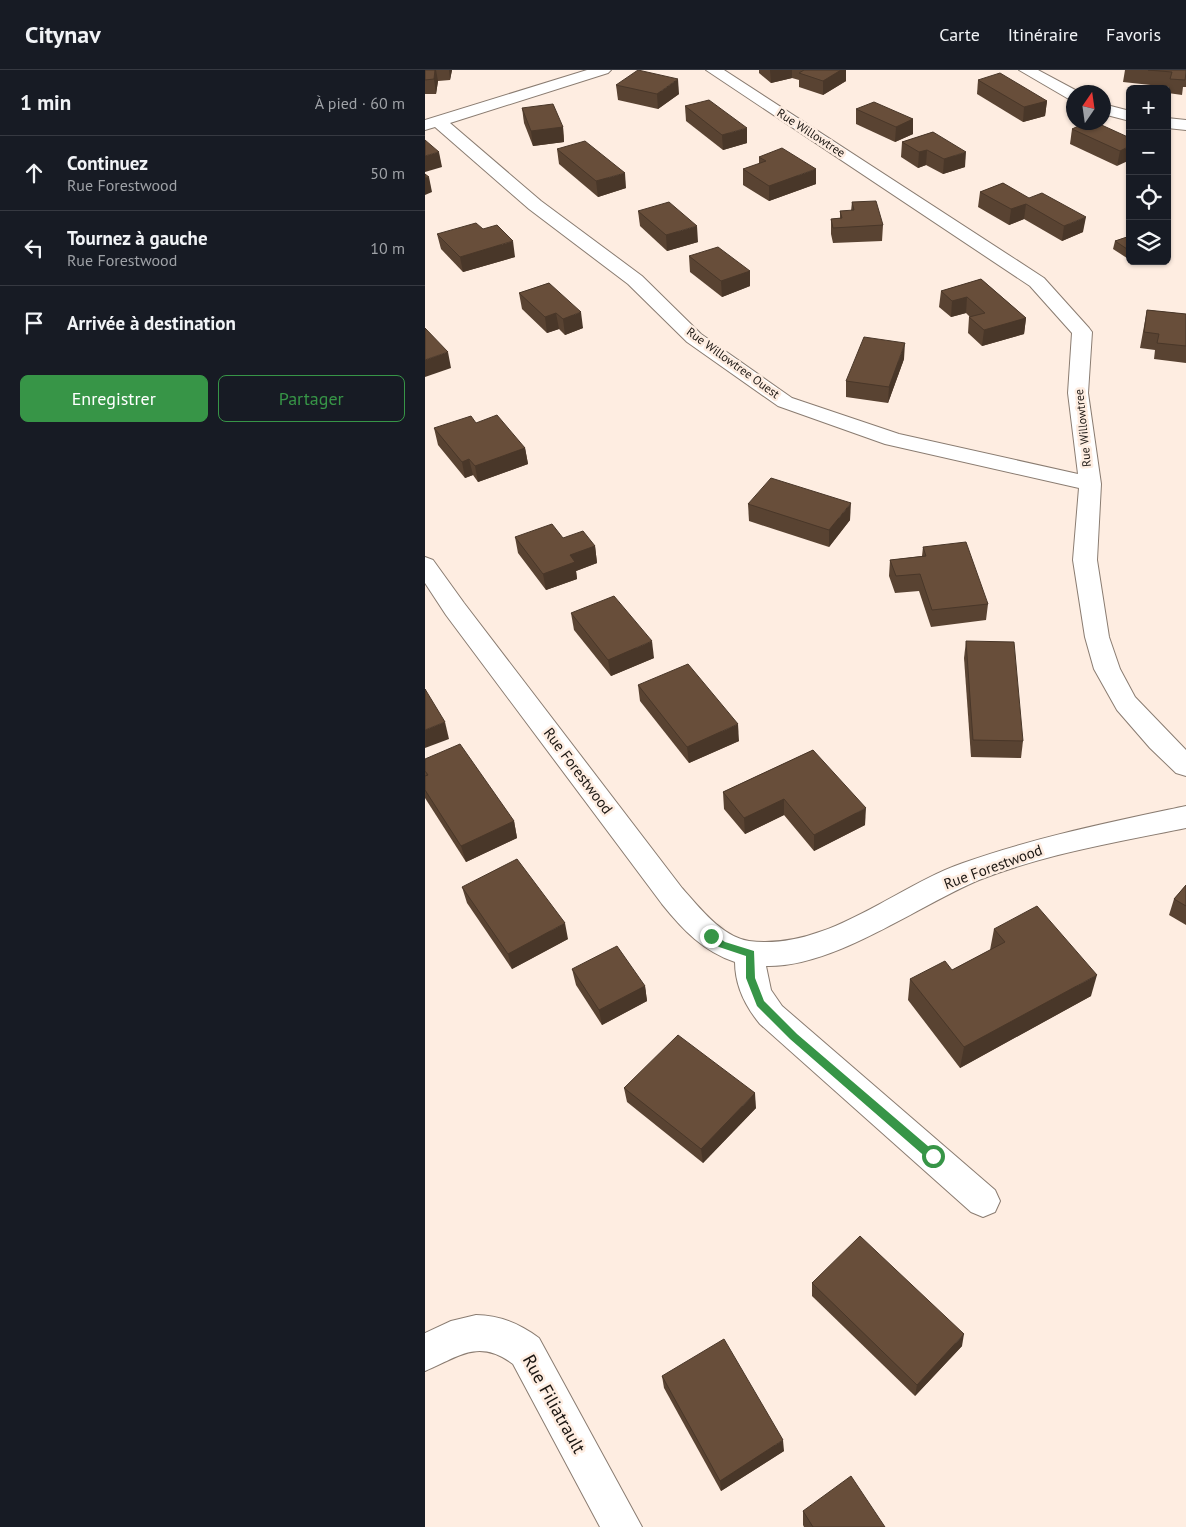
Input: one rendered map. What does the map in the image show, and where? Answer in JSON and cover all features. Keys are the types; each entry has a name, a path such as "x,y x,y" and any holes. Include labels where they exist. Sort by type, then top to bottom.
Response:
{"street":[{"path":"432,124 547,86 603,70"},
{"name":"Rue Willowtree","path":"715,70 1037,282 1082,332 1078,393 1090,484 1085,560 1094,622 1107,669 1126,703 1159,741 1186,766"},
{"path":"1027,70 1066,91"},
{"path":"529,74 547,86"},
{"path":"1111,111 1126,115"},
{"path":"1171,123 1186,125"},
{"name":"Rue Willowtree Ouest","path":"432,124 635,280 694,338 785,402 893,439 1090,484"},
{"name":"Rue Forestwood","path":"425,565 455,609 672,896 701,928 722,944 751,954 783,952 816,944 871,922 944,884 1003,861 1105,833 1186,817"},
{"path":"751,954 749,965 754,990 760,1003 771,1015 983,1201"},
{"name":"Rue Filiatrault","path":"425,1352 455,1337 481,1332 499,1334 514,1340 526,1351 621,1527"}],"building":[{"path":"425,70 435,70 434,79 425,80"},
{"path":"638,70 678,79 657,94 616,85"},
{"path":"804,70 841,70 823,81 799,73"},
{"path":"1148,70 1186,70 1185,80 1170,79 1172,72"},
{"path":"1000,73 1047,101 1024,107 978,80"},
{"path":"709,100 747,128 722,135 685,106"},
{"path":"874,102 913,119 896,127 856,109"},
{"path":"553,104 563,127 531,131 522,108"},
{"path":"1111,129 1126,136 1126,148 1120,151 1074,130"},
{"path":"933,132 966,152 944,159 927,150 919,152 902,142"},
{"path":"425,140 439,152 425,156"},
{"path":"585,141 625,173 596,181 557,149"},
{"path":"782,148 816,169 769,186 743,169 766,161 759,157"},
{"path":"1003,183 1029,198 1042,193 1086,217 1064,226 1026,204 1011,209 980,192"},
{"path":"876,201 883,225 833,228 831,219 842,218 840,211 854,210 852,202"},
{"path":"669,202 697,226 666,235 638,211"},
{"path":"476,223 483,229 497,225 513,241 460,257 437,234"},
{"path":"1126,237 1126,248 1115,241"},
{"path":"718,247 750,271 721,281 689,256"},
{"path":"981,279 1026,318 984,330 969,317 985,313 967,297 952,301 941,291"},
{"path":"549,283 581,312 563,319 556,313 545,317 519,293"},
{"path":"1147,310 1186,314 1186,346 1157,343 1159,334 1144,332"},
{"path":"425,328 448,352 425,360"},
{"path":"864,337 905,343 889,387 846,381"},
{"path":"497,415 525,448 475,466 469,459 462,462 434,428 471,416 476,423"},
{"path":"771,478 851,503 829,530 748,504"},
{"path":"552,524 563,538 583,531 595,546 570,555 575,562 543,574 515,537"},
{"path":"966,542 988,604 932,610 920,574 896,576 890,560 926,556 923,547"},
{"path":"614,596 652,641 608,660 571,613"},
{"path":"966,641 1014,642 1023,741 973,740"},
{"path":"688,664 738,724 687,747 638,685"},
{"path":"425,689 445,722 425,730"},
{"path":"460,744 514,821 461,846 425,790 425,776 428,775 425,771 425,759"},
{"path":"813,750 866,808 814,835 784,799 744,818 723,792"},
{"path":"517,859 565,923 508,954 462,887"},
{"path":"1186,885 1186,906 1174,899"},
{"path":"1037,906 1097,975 964,1047 910,979 945,961 952,970 1005,942 994,929"},
{"path":"617,946 645,986 599,1010 572,969"},
{"path":"678,1035 755,1093 701,1149 624,1088"},
{"path":"860,1236 964,1334 917,1385 812,1283"},
{"path":"724,1339 783,1440 720,1481 662,1376"},
{"path":"851,1476 885,1527 813,1527 803,1511"}],"route":[{"path":"711,936 735,950 751,954 749,965 751,978 760,1003 794,1036 933,1156"}]}
